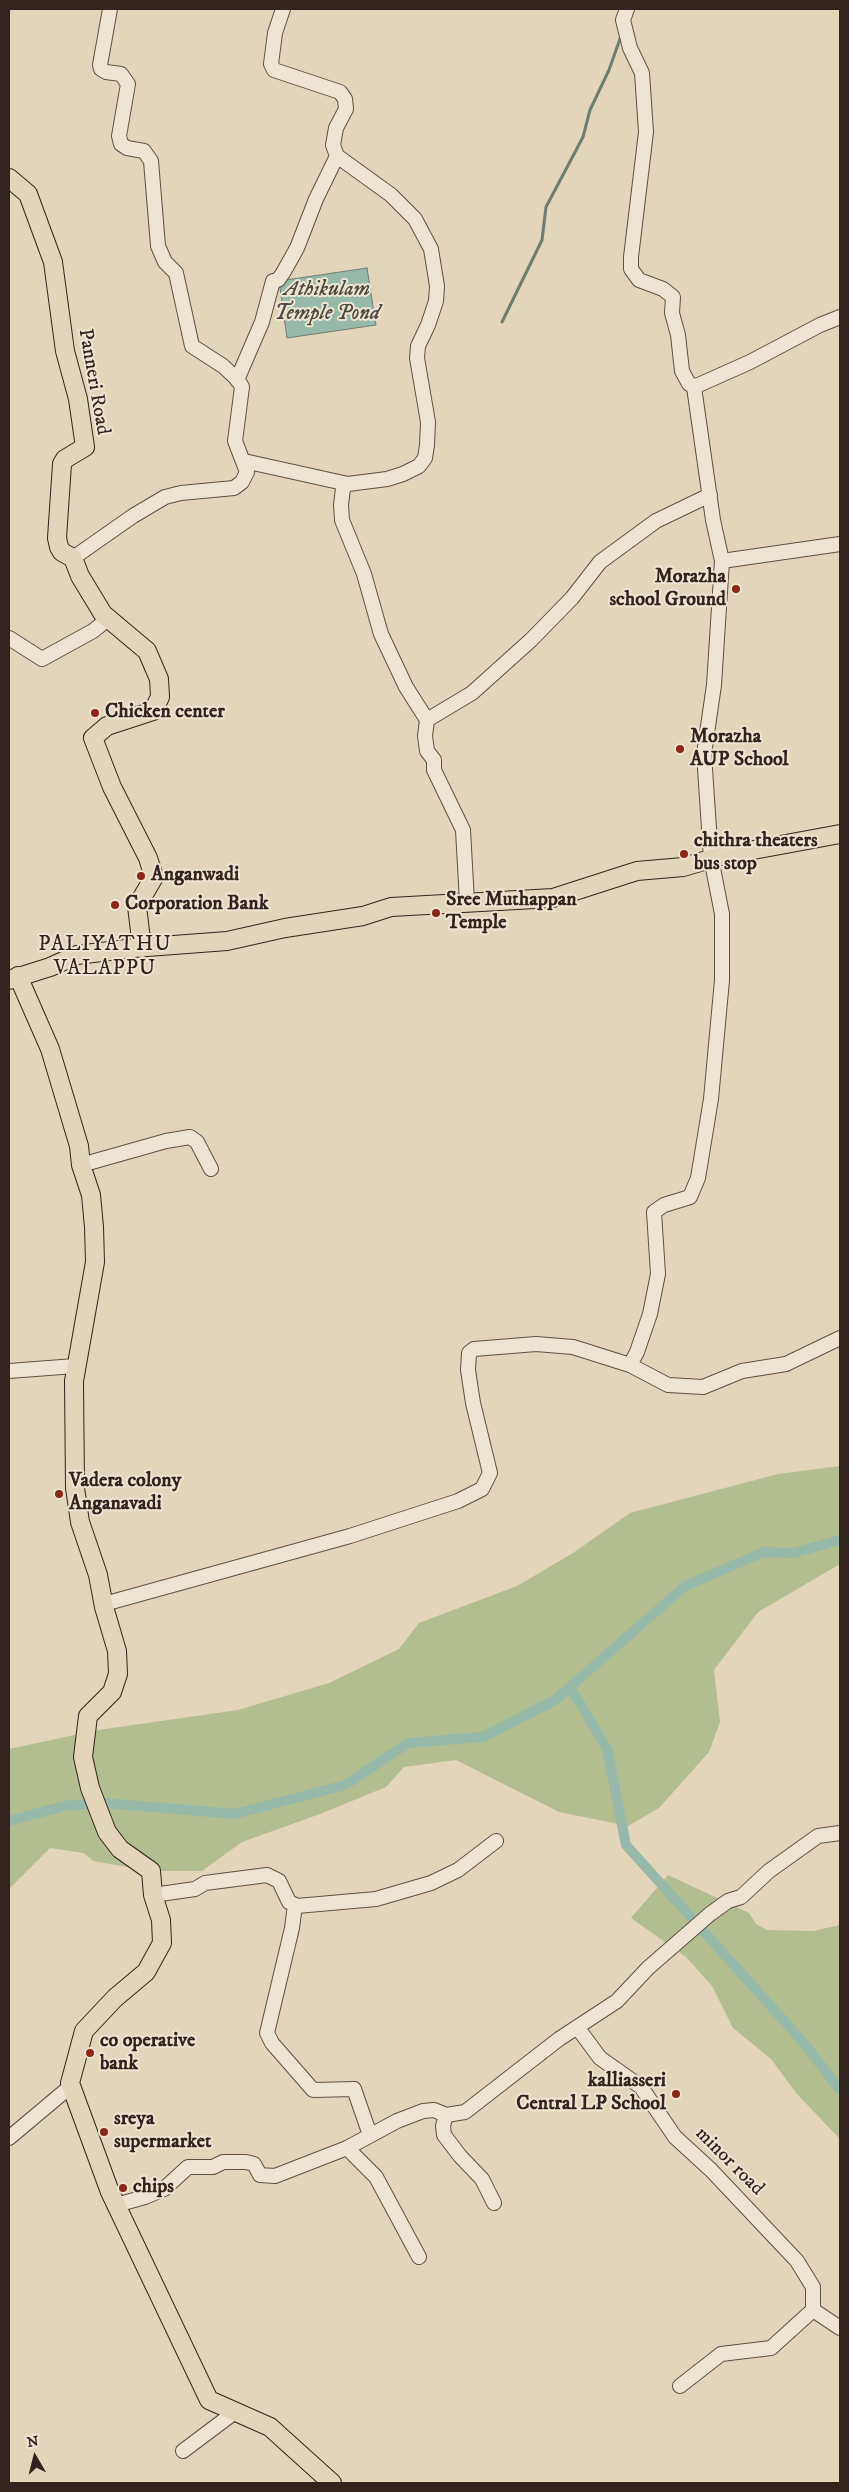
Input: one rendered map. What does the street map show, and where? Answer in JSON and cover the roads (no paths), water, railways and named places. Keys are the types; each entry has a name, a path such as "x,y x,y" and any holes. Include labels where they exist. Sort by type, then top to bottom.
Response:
{"main road":[{"name":"Panneri Road","path":"9,178 28,194 53,262 65,351 78,399 85,447 65,459 62,464 57,538 62,552 73,558 89,593 103,614 147,651 159,679 160,696 153,711 107,726 93,738 117,796 148,858 154,877 137,906 142,948"},
{"path":"332,2483 270,2427 209,2400 116,2205 70,2084 84,2031 115,1998 146,1972 162,1944 161,1920 153,1895 151,1871 120,1849 107,1832 90,1788 83,1757 88,1716 112,1692 118,1674 117,1651 98,1575 80,1522 75,1488 75,1366 84,1329 94,1262 91,1195 81,1165 79,1146 50,1048 13,978 50,967 77,955 227,941 293,927 363,916 391,907 553,898 637,871 683,867 711,858 840,834"}],"street":[{"path":"73,558 133,516 165,497 181,492 234,488 242,482 247,472 244,461 237,452 235,441 242,387 223,366 192,346 176,273 165,262 158,246 151,161 144,151 127,148 121,144 119,136 128,84 121,74 106,72 101,69 100,65 110,9"},
{"path":"244,461 348,484 387,479 403,474 419,466 424,458 428,444 428,422 417,358 418,346 436,301 437,286 431,249 415,219 391,195 337,156 333,145 336,128 346,109 344,98 340,92 274,70 271,64 275,33 283,9"},
{"path":"626,9 623,20 630,48 642,73 646,132 631,269 640,280 663,290 673,297 672,313 678,335 682,371 689,384 696,386 750,362 820,324 840,317"},
{"path":"237,380 262,322 273,281 278,280 284,273 297,248 316,199 337,156"},
{"path":"630,1366 638,1352 650,1314 658,1274 654,1212 664,1205 690,1197 698,1178 711,1099 722,980 722,914 711,858 704,754 714,685 722,561 710,495 696,386"},
{"path":"348,484 343,488 342,520 364,574 381,634 406,687 427,720 425,736 427,751 434,760 434,770 463,830 467,902"},
{"path":"427,720 472,693 531,640 572,598 600,562 656,521 710,495"},
{"path":"722,561 840,544"},
{"path":"9,638 42,659 93,631 108,619"},
{"path":"81,1165 166,1141 190,1137 197,1142 211,1169"},
{"path":"104,1604 368,1530 458,1501 482,1489 490,1473 468,1370 469,1353 474,1349 536,1344 573,1347 630,1366 668,1385 703,1387 742,1372 786,1364 840,1338"},
{"path":"9,1371 75,1366"},
{"path":"116,2205 146,2197 164,2189 188,2167 213,2167 223,2162 246,2162 254,2164 260,2174 275,2176 346,2148 370,2134 423,2111 434,2110 446,2115 466,2112 528,2062 617,2001 648,1968 728,1901 741,1897 769,1871 818,1836 840,1833"},
{"path":"153,1895 195,1889 205,1883 219,1880 267,1875 279,1882 290,1902 294,1905 320,1906 376,1899 431,1883 458,1870 496,1841"},
{"path":"294,1905 292,1928 267,2033 272,2043 313,2090 354,2089 370,2134"},
{"name":"minor road","path":"577,2027 600,2058 641,2087 676,2137 711,2170 797,2261 813,2287 813,2310"},
{"path":"9,2138 70,2084"},
{"path":"446,2115 443,2126 444,2135 460,2156 482,2179 494,2204"},
{"path":"346,2148 376,2177 418,2257"},
{"path":"680,2386 721,2354 771,2348 813,2310 840,2328"},
{"path":"183,2451 235,2412"}],"water":[{"name":"Athikulam Temple Pond","path":"367,268 376,325 287,338 279,281"}],"waterway":[{"path":"502,322 542,240 546,207 583,137 590,110 609,70 621,36"},
{"path":"104,1803 235,1814 345,1785 408,1743 483,1737 555,1700 685,1586 764,1552 793,1553 840,1540"},
{"path":"570,1687 607,1749 626,1845 803,2042 840,2090"},
{"path":"9,1821 64,1806 87,1804"}],"place":[{"name":"Morazha school Ground","path":"736,589"},
{"name":"Chicken center","path":"95,713"},
{"name":"Morazha AUP School","path":"680,749"},
{"name":"chithra theaters bus stop","path":"684,854"},
{"name":"Anganwadi","path":"141,876"},
{"name":"Corporation Bank","path":"115,905"},
{"name":"Sree Muthappan Temple","path":"436,913"},
{"name":"Vadera colony Anganavadi","path":"59,1494"},
{"name":"co operative bank","path":"90,2053"},
{"name":"kalliasseri Central LP School","path":"676,2094"},
{"name":"sreya supermarket","path":"104,2132"},
{"name":"chips","path":"123,2188"}],"district":[{"name":"PALIYATHU VALAPPU","path":"105,958"}]}
